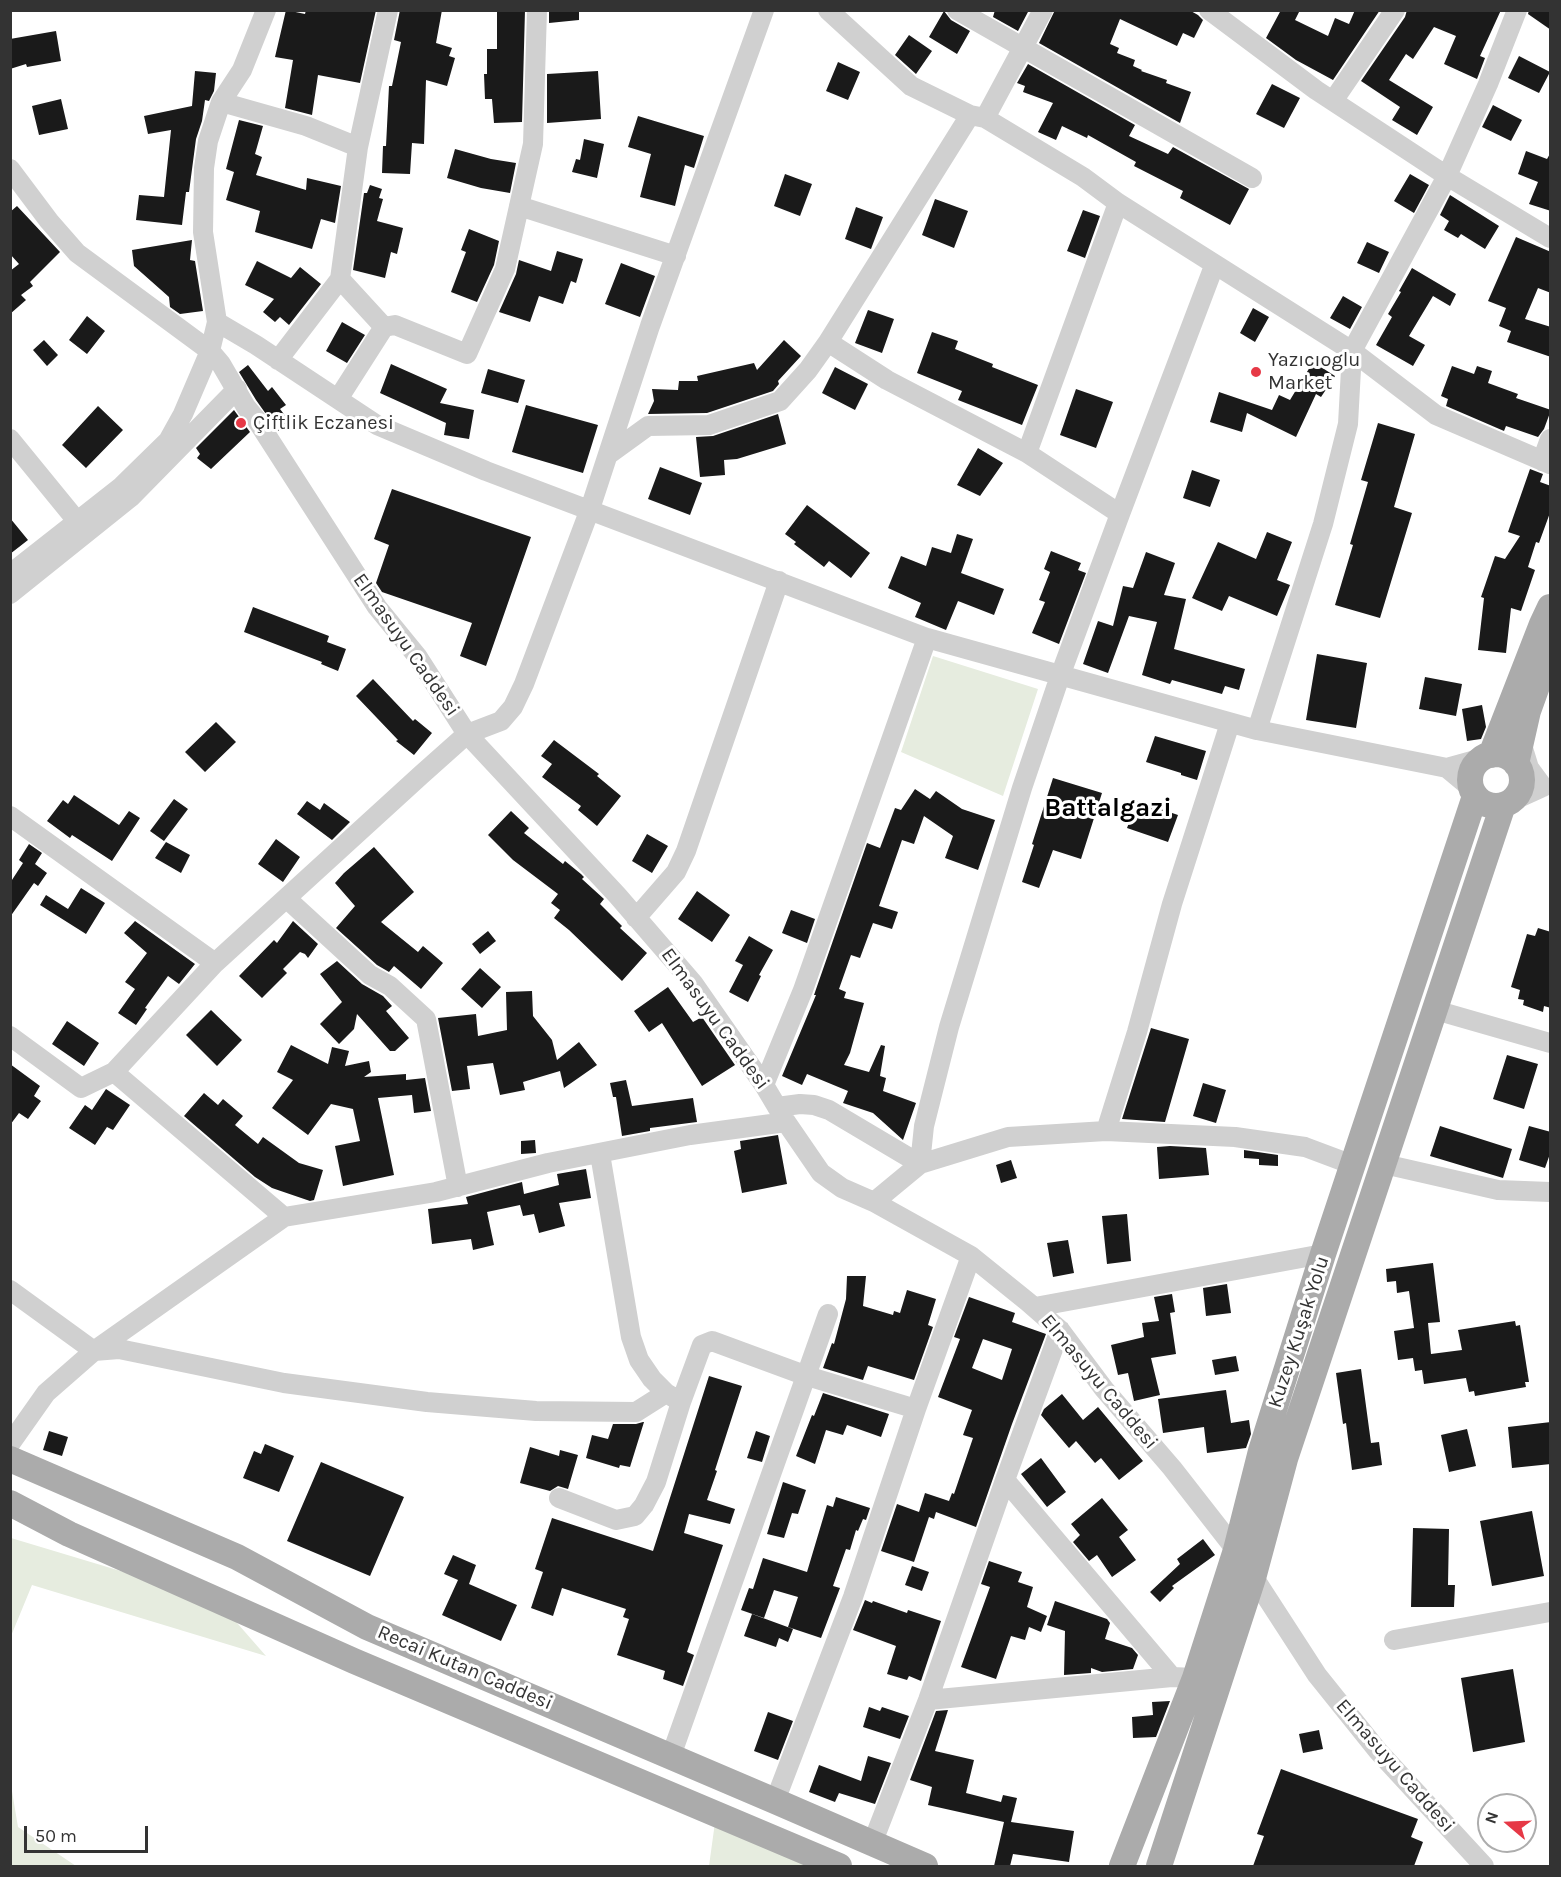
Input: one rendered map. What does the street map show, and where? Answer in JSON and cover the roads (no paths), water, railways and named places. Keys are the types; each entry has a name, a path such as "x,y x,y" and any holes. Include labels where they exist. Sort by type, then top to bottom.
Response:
{"main road":[{"path":"1551,607 1487,756 1476,764 1472,771 1470,780 1473,792 1487,805 1507,804 1516,796 1522,780 1518,753 1528,711 1551,650"},
{"path":"1487,756 1500,755 1509,758 1518,753"},
{"name":"Kuzey Kuşak Yolu","path":"1122,1866 1183,1677 1236,1550 1261,1451 1473,792"},
{"name":"Kuzey Kuşak Yolu","path":"1159,1866 1253,1578 1285,1459 1435,1010 1507,804"},
{"name":"Recai Kutan Caddesi","path":"10,1459 237,1557 367,1627 925,1866"},
{"name":"Recai Kutan Caddesi","path":"10,1503 69,1534 354,1661 839,1866"}],"street":[{"path":"10,574 122,486 168,441 183,414 210,351 217,322 203,232 202,200 208,141 221,102 242,70 266,10"},
{"path":"278,360 340,279 358,147 388,10"},
{"path":"338,399 384,327 395,325 467,354 505,269 533,144 537,10"},
{"path":"10,1036 81,1088 114,1071 216,963 286,898 467,734 488,728 501,721 513,707 524,684 590,509 650,326 765,10"},
{"path":"828,10 911,86 978,116 1083,177 1118,203 1214,266 1352,351 1436,415 1546,463 1551,439"},
{"path":"957,10 1252,178"},
{"path":"608,455 648,426 709,425 780,400 808,370 828,342 1023,47 1043,10"},
{"path":"1209,10 1229,17 1333,101 1447,176 1551,238"},
{"path":"1333,101 1395,10"},
{"path":"1257,730 1323,524 1348,424 1352,351 1447,176 1488,84 1517,10"},
{"path":"221,102 306,126 358,147"},
{"name":"Elmasuyu Caddesi","path":"14,180 77,253 210,351 221,364 246,407 256,419 376,607 417,656 467,734 693,983 765,1085 781,1115 820,1173 842,1188 874,1202 971,1256 1060,1330 1104,1389 1172,1468 1236,1550 1309,1664 1330,1692 1378,1751 1484,1866"},
{"path":"1027,453 1118,203"},
{"path":"519,206 676,256"},
{"path":"920,1164 924,1126 949,1027 1022,788 1060,676 1214,266"},
{"path":"340,279 384,327"},
{"path":"217,322 376,425 486,471 779,580 927,638 1257,730 1448,768 1487,756"},
{"path":"828,342 887,380 1027,453 1120,514"},
{"path":"10,594 131,497 237,390"},
{"path":"10,439 77,521"},
{"path":"636,918 676,872 686,851 779,580"},
{"path":"765,1085 803,990 927,638"},
{"path":"1106,1131 1137,1032 1172,904 1230,723"},
{"path":"1507,804 1547,788 1518,753"},
{"path":"1448,768 1473,792"},
{"path":"10,816 216,963"},
{"path":"286,898 370,975 390,986 426,1019 458,1187"},
{"path":"1435,1010 1551,1043"},
{"path":"114,1071 284,1217"},
{"path":"10,1444 46,1393 94,1351 284,1217 458,1187 548,1163 781,1115 800,1104 829,1110 920,1164"},
{"path":"874,1202 920,1164 1008,1137 1106,1131 1247,1139 1305,1147 1353,1165"},
{"path":"600,1154 631,1337 639,1360 652,1379 673,1397"},
{"path":"1384,1164 1498,1190 1551,1192"},
{"path":"1035,1307 1323,1254"},
{"path":"775,1801 853,1597 916,1409 971,1256"},
{"path":"10,1290 94,1351 119,1349 284,1383 427,1402 536,1411 636,1412 673,1397"},
{"path":"671,1756 828,1314"},
{"path":"872,1844 928,1700 1060,1330"},
{"path":"559,1498 616,1520 634,1516 644,1505 656,1482 673,1397 702,1345 712,1341 807,1376 916,1409"},
{"path":"1005,1480 1183,1677"},
{"path":"1394,1640 1551,1612"},
{"path":"928,1700 1183,1677"}],"place":[{"name":"Yazıcıoglu Market","path":"1256,372"},
{"name":"Çiftlik Eczanesi","path":"241,423"}],"district":[{"name":"Battalgazi","path":"1108,809"}]}
